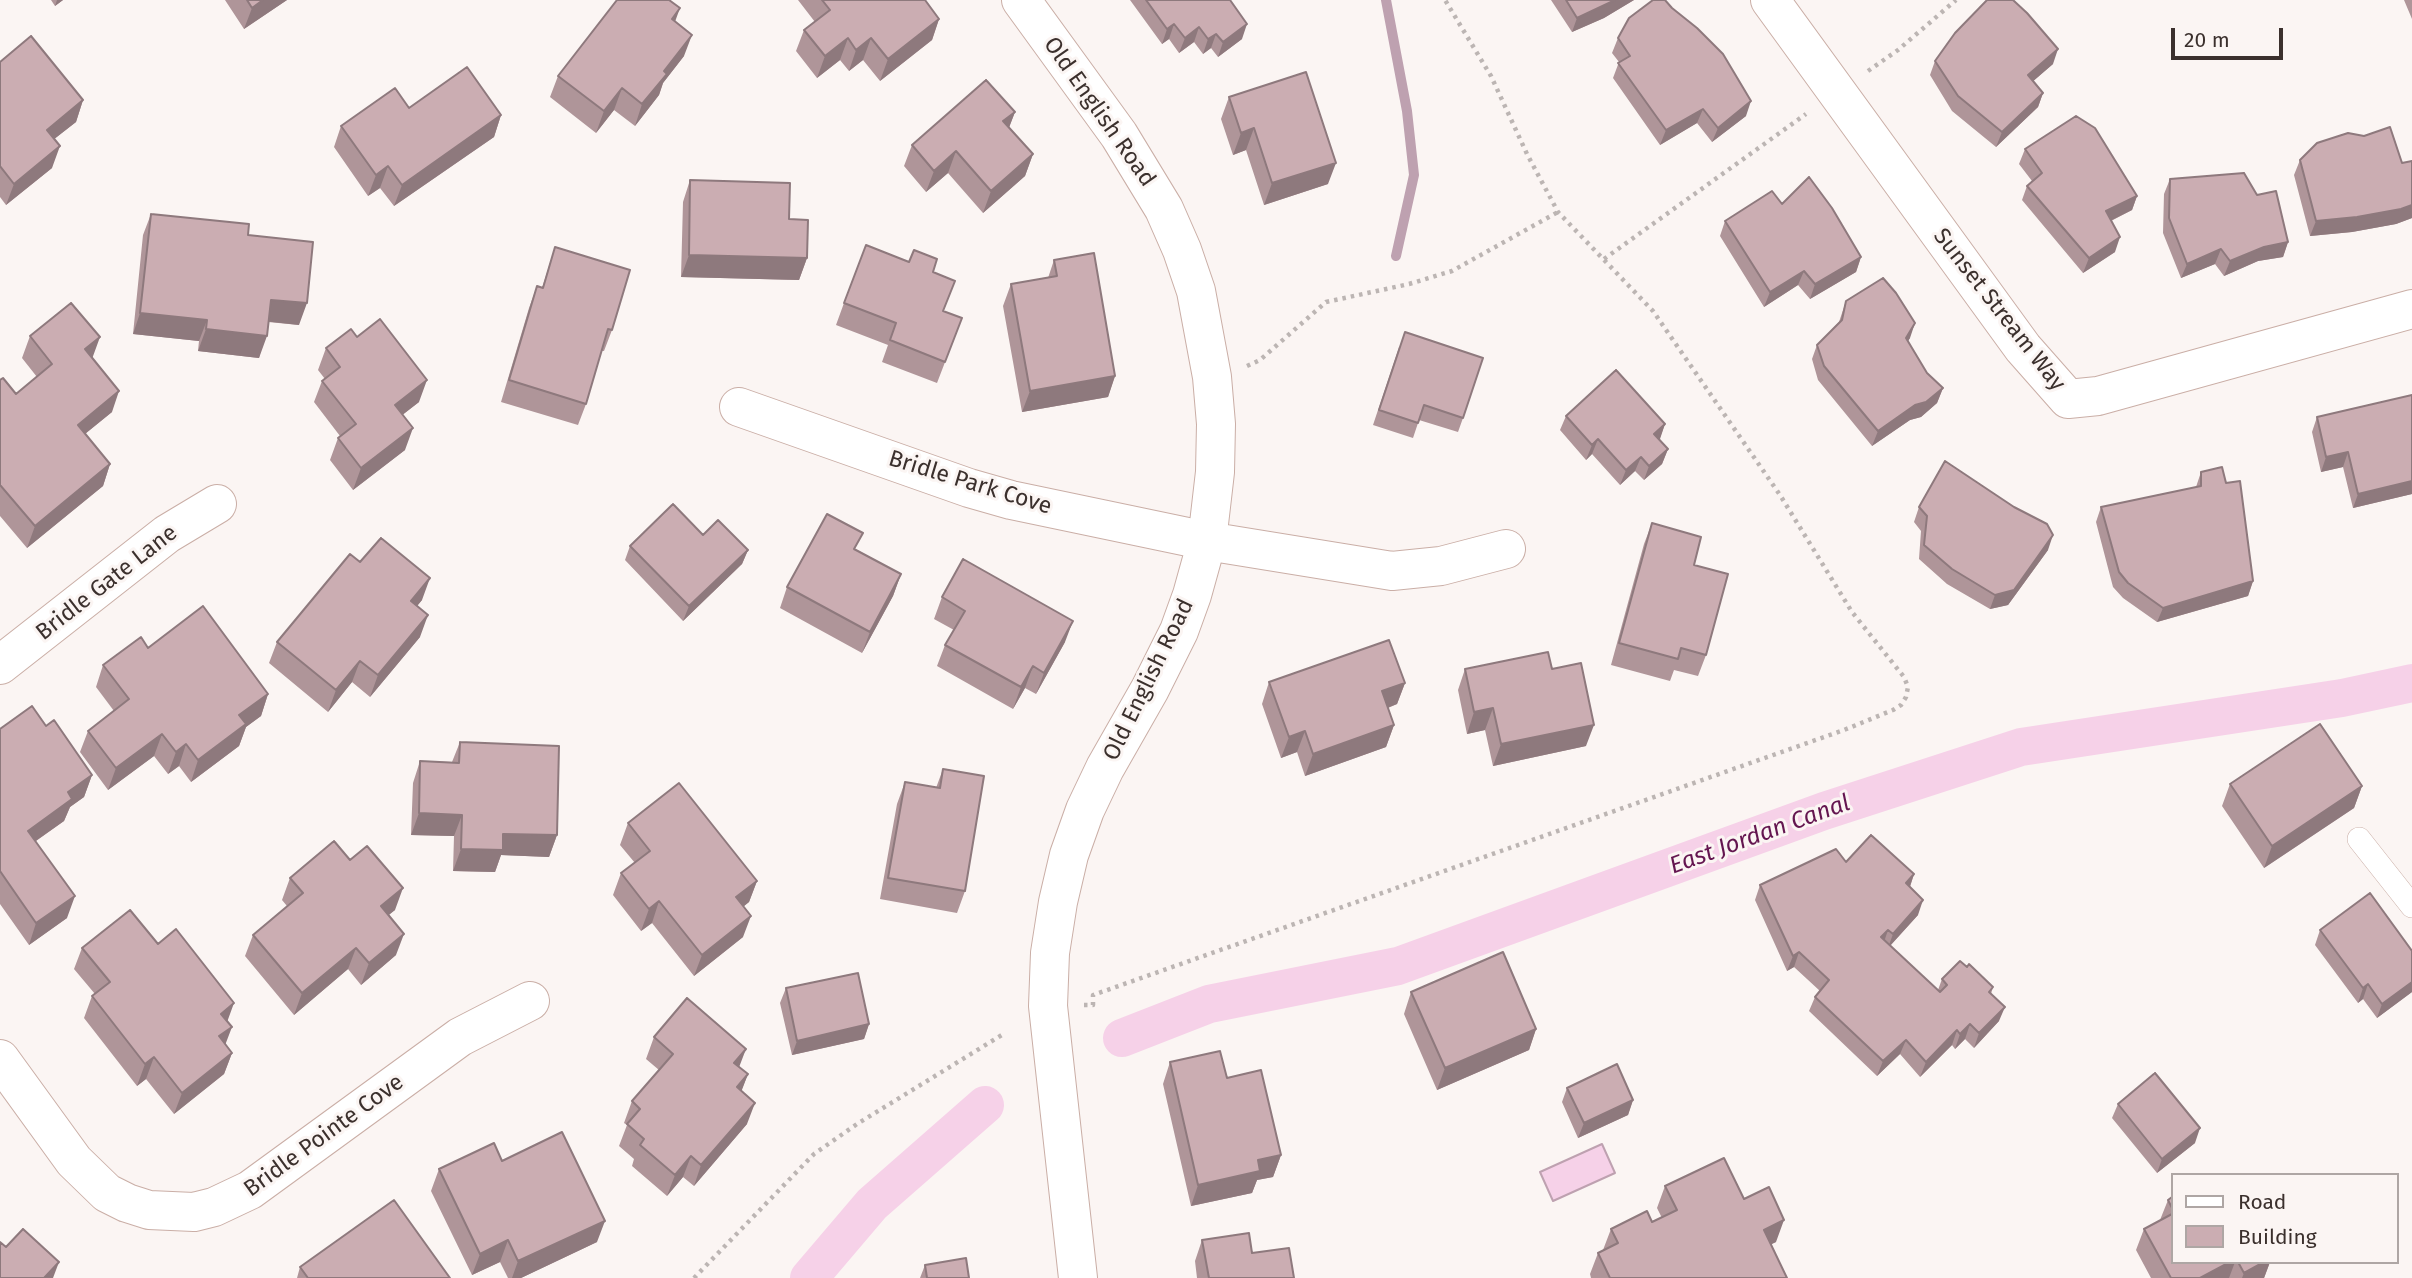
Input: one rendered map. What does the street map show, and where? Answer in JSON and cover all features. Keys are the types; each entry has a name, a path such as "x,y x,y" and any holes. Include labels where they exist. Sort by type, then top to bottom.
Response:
{"street":[{"name":"Old English Road","path":"1021,0 1119,135 1164,209 1196,291 1212,377 1216,424 1215,472 1207,541 1192,595 1179,631 1085,810 1069,855 1058,902 1048,1006 1078,1278"},
{"name":"Sunset Stream Way","path":"1770,0 2023,348 2068,399 2098,397 2412,309"},
{"name":"Bridle Park Cove","path":"739,407 990,494 1207,541 1392,571 1441,566 1506,549"},
{"name":"Bridle Gate Lane","path":"0,665 167,534 217,503"},
{"name":"Bridle Pointe Cove","path":"0,1059 74,1161 107,1193 149,1210 194,1212 223,1204 250,1190 460,1037 530,1001"}],"lane":[{"path":"2359,839 2412,906"}],"path":[{"path":"1093,1005 1093,995 1844,730 1893,710 1903,702 1908,687 1904,677 1852,612 1780,495 1659,319 1631,285 1558,212 1527,154 1491,76 1445,0"},
{"path":"1864,74 1898,50 1956,0"},
{"path":"1604,260 1810,111"},
{"path":"1212,377 1260,360 1326,302 1409,284 1451,271 1558,212"},
{"path":"694,1278 814,1154 857,1124 1005,1033"}],"shaded area":[{"path":"1602,1144 1615,1173 1553,1201 1540,1172"}],"building":[{"path":"247,0 263,0 252,8"},
{"path":"617,0 669,0 680,8 672,19 692,35 664,71 667,74 642,104 622,88 604,111 558,76"},
{"path":"822,0 925,0 939,19 888,59 871,38 856,50 848,38 825,56 804,30 830,10"},
{"path":"1146,0 1230,0 1247,24 1223,42 1216,34 1208,39 1199,27 1185,38 1174,24 1167,29"},
{"path":"1566,0 1615,0 1577,18"},
{"path":"1653,0 1665,0 1723,54 1751,101 1718,128 1703,109 1666,130 1618,63 1630,56 1618,38 1629,18"},
{"path":"1987,0 2013,0 2058,49 2028,75 2043,93 2002,132 1958,96 1935,61 1955,33"},
{"path":"31,36 83,100 47,130 60,146 14,184 0,166 0,62"},
{"path":"467,67 501,115 402,185 388,166 376,175 341,126 395,88 409,108"},
{"path":"1306,72 1336,163 1272,183 1254,128 1241,133 1229,97"},
{"path":"986,80 1015,112 1003,121 1033,154 991,191 956,151 934,171 912,145"},
{"path":"2076,116 2095,128 2137,196 2106,211 2120,237 2089,258 2027,186 2042,173 2025,149"},
{"path":"2390,127 2402,163 2412,161 2412,205 2357,217 2316,221 2300,160 2317,143 2348,133 2364,136"},
{"path":"2244,173 2257,195 2276,191 2288,242 2264,247 2230,261 2221,249 2187,264 2169,218 2170,179"},
{"path":"1809,177 1832,208 1861,257 1815,284 1804,271 1770,292 1725,221 1772,191 1782,204"},
{"path":"690,180 790,183 789,219 808,220 807,258 689,255"},
{"path":"151,214 249,224 248,235 313,242 307,303 271,300 267,336 206,329 207,320 140,313"},
{"path":"866,245 909,262 914,250 937,259 933,272 955,281 943,311 962,318 945,362 890,340 896,323 844,303"},
{"path":"555,247 630,270 612,330 608,329 586,404 509,380 537,286 543,288"},
{"path":"1094,253 1115,376 1030,391 1011,284 1057,276 1054,260"},
{"path":"1883,278 1915,323 1906,338 1927,373 1943,388 1926,402 1915,405 1878,431 1824,366 1817,345 1842,320 1846,301"},
{"path":"71,303 100,337 85,349 119,391 78,425 110,464 35,526 0,485 0,380 3,378 16,394 52,364 30,336"},
{"path":"380,319 427,380 395,405 413,428 361,468 338,438 356,424 322,381 340,367 326,348 351,329 357,337"},
{"path":"1405,332 1483,358 1463,418 1424,405 1418,423 1379,410"},
{"path":"1616,370 1665,424 1654,434 1668,449 1649,466 1641,457 1626,470 1598,439 1592,445 1566,416"},
{"path":"2412,395 2412,481 2358,494 2348,452 2326,457 2317,417"},
{"path":"1945,461 2014,507 2047,524 2053,535 2014,590 1995,595 1952,569 1924,545 1927,516 1919,507"},
{"path":"2222,467 2226,483 2240,481 2253,581 2163,608 2128,583 2119,572 2101,507 2201,486 2201,472"},
{"path":"673,504 703,535 718,520 748,550 689,606 630,546"},
{"path":"827,514 863,533 854,549 901,574 870,632 787,587"},
{"path":"1652,523 1701,537 1694,565 1728,574 1706,655 1681,648 1678,659 1619,643"},
{"path":"381,538 430,578 411,601 428,615 378,675 360,661 336,690 277,642 350,554 360,562"},
{"path":"963,559 1073,621 1044,673 1033,666 1021,687 945,645 965,611 942,597"},
{"path":"203,606 268,694 239,715 246,724 198,760 186,744 176,752 162,734 116,768 88,731 129,699 103,665 141,637 148,648"},
{"path":"1389,640 1405,683 1382,691 1394,725 1313,754 1305,731 1289,737 1269,682"},
{"path":"1548,652 1552,669 1581,663 1594,725 1501,744 1493,708 1474,712 1465,669"},
{"path":"32,706 46,726 54,720 92,775 68,792 72,799 28,831 75,896 36,923 0,871 0,729"},
{"path":"2320,724 2362,786 2272,846 2230,784"},
{"path":"460,742 559,746 557,835 503,834 503,850 461,849 462,815 419,813 420,761 459,763"},
{"path":"943,769 984,776 965,891 888,878 905,782 940,788"},
{"path":"679,783 757,881 736,897 751,916 702,955 659,901 649,909 621,873 650,851 628,823"},
{"path":"1871,835 1914,874 1906,883 1923,900 1893,934 1888,930 1881,937 1940,992 1947,985 1942,979 1960,961 1967,967 1969,964 1993,987 1989,992 2005,1007 1979,1033 1970,1024 1960,1034 1957,1030 1926,1062 1906,1040 1883,1061 1815,997 1829,980 1799,952 1793,956 1760,885 1836,849 1846,862"},
{"path":"334,841 350,860 367,846 403,888 381,906 404,934 369,963 356,948 302,993 253,935 303,893 290,878"},
{"path":"2370,893 2412,951 2412,982 2382,1004 2368,984 2363,988 2320,930"},
{"path":"130,910 158,944 176,929 234,1003 221,1014 232,1027 219,1036 232,1053 182,1093 154,1057 145,1064 92,996 110,982 82,948"},
{"path":"1503,952 1536,1029 1445,1068 1411,992"},
{"path":"858,973 869,1024 797,1041 786,988"},
{"path":"687,998 746,1049 734,1063 748,1074 737,1087 755,1103 701,1165 691,1156 675,1175 640,1145 644,1139 627,1124 640,1109 632,1101 673,1054 654,1037"},
{"path":"1220,1051 1227,1078 1261,1070 1281,1155 1258,1160 1260,1171 1198,1185 1170,1062"},
{"path":"1617,1064 1633,1100 1584,1123 1567,1088"},
{"path":"2155,1073 2200,1128 2162,1159 2118,1104"},
{"path":"562,1132 605,1221 518,1261 508,1240 480,1254 439,1169 494,1143 502,1161"},
{"path":"1724,1158 1744,1199 1769,1187 1784,1220 1764,1230 1787,1278 1610,1278 1598,1253 1618,1243 1611,1229 1647,1211 1652,1222 1677,1210 1665,1186"},
{"path":"394,1200 450,1278 308,1278 300,1267"},
{"path":"2170,1215 2170,1264 2226,1264 2200,1278 2171,1278 2144,1229"},
{"path":"23,1229 59,1262 44,1278 0,1278 0,1242 6,1247"},
{"path":"1249,1233 1252,1253 1289,1248 1294,1278 1209,1278 1202,1240"},
{"path":"966,1258 969,1278 927,1278 925,1265"},
{"path":"2239,1264 2260,1264 2244,1273"}],"waterway":[{"path":"1386,0 1407,111 1414,175 1396,256"},
{"name":"East Jordan Canal","path":"1122,1038 1209,1004 1398,966 1824,811 2021,747 2342,698 2412,683"},
{"name":"East Jordan Canal","path":"809,1278 872,1204 985,1105"}]}
